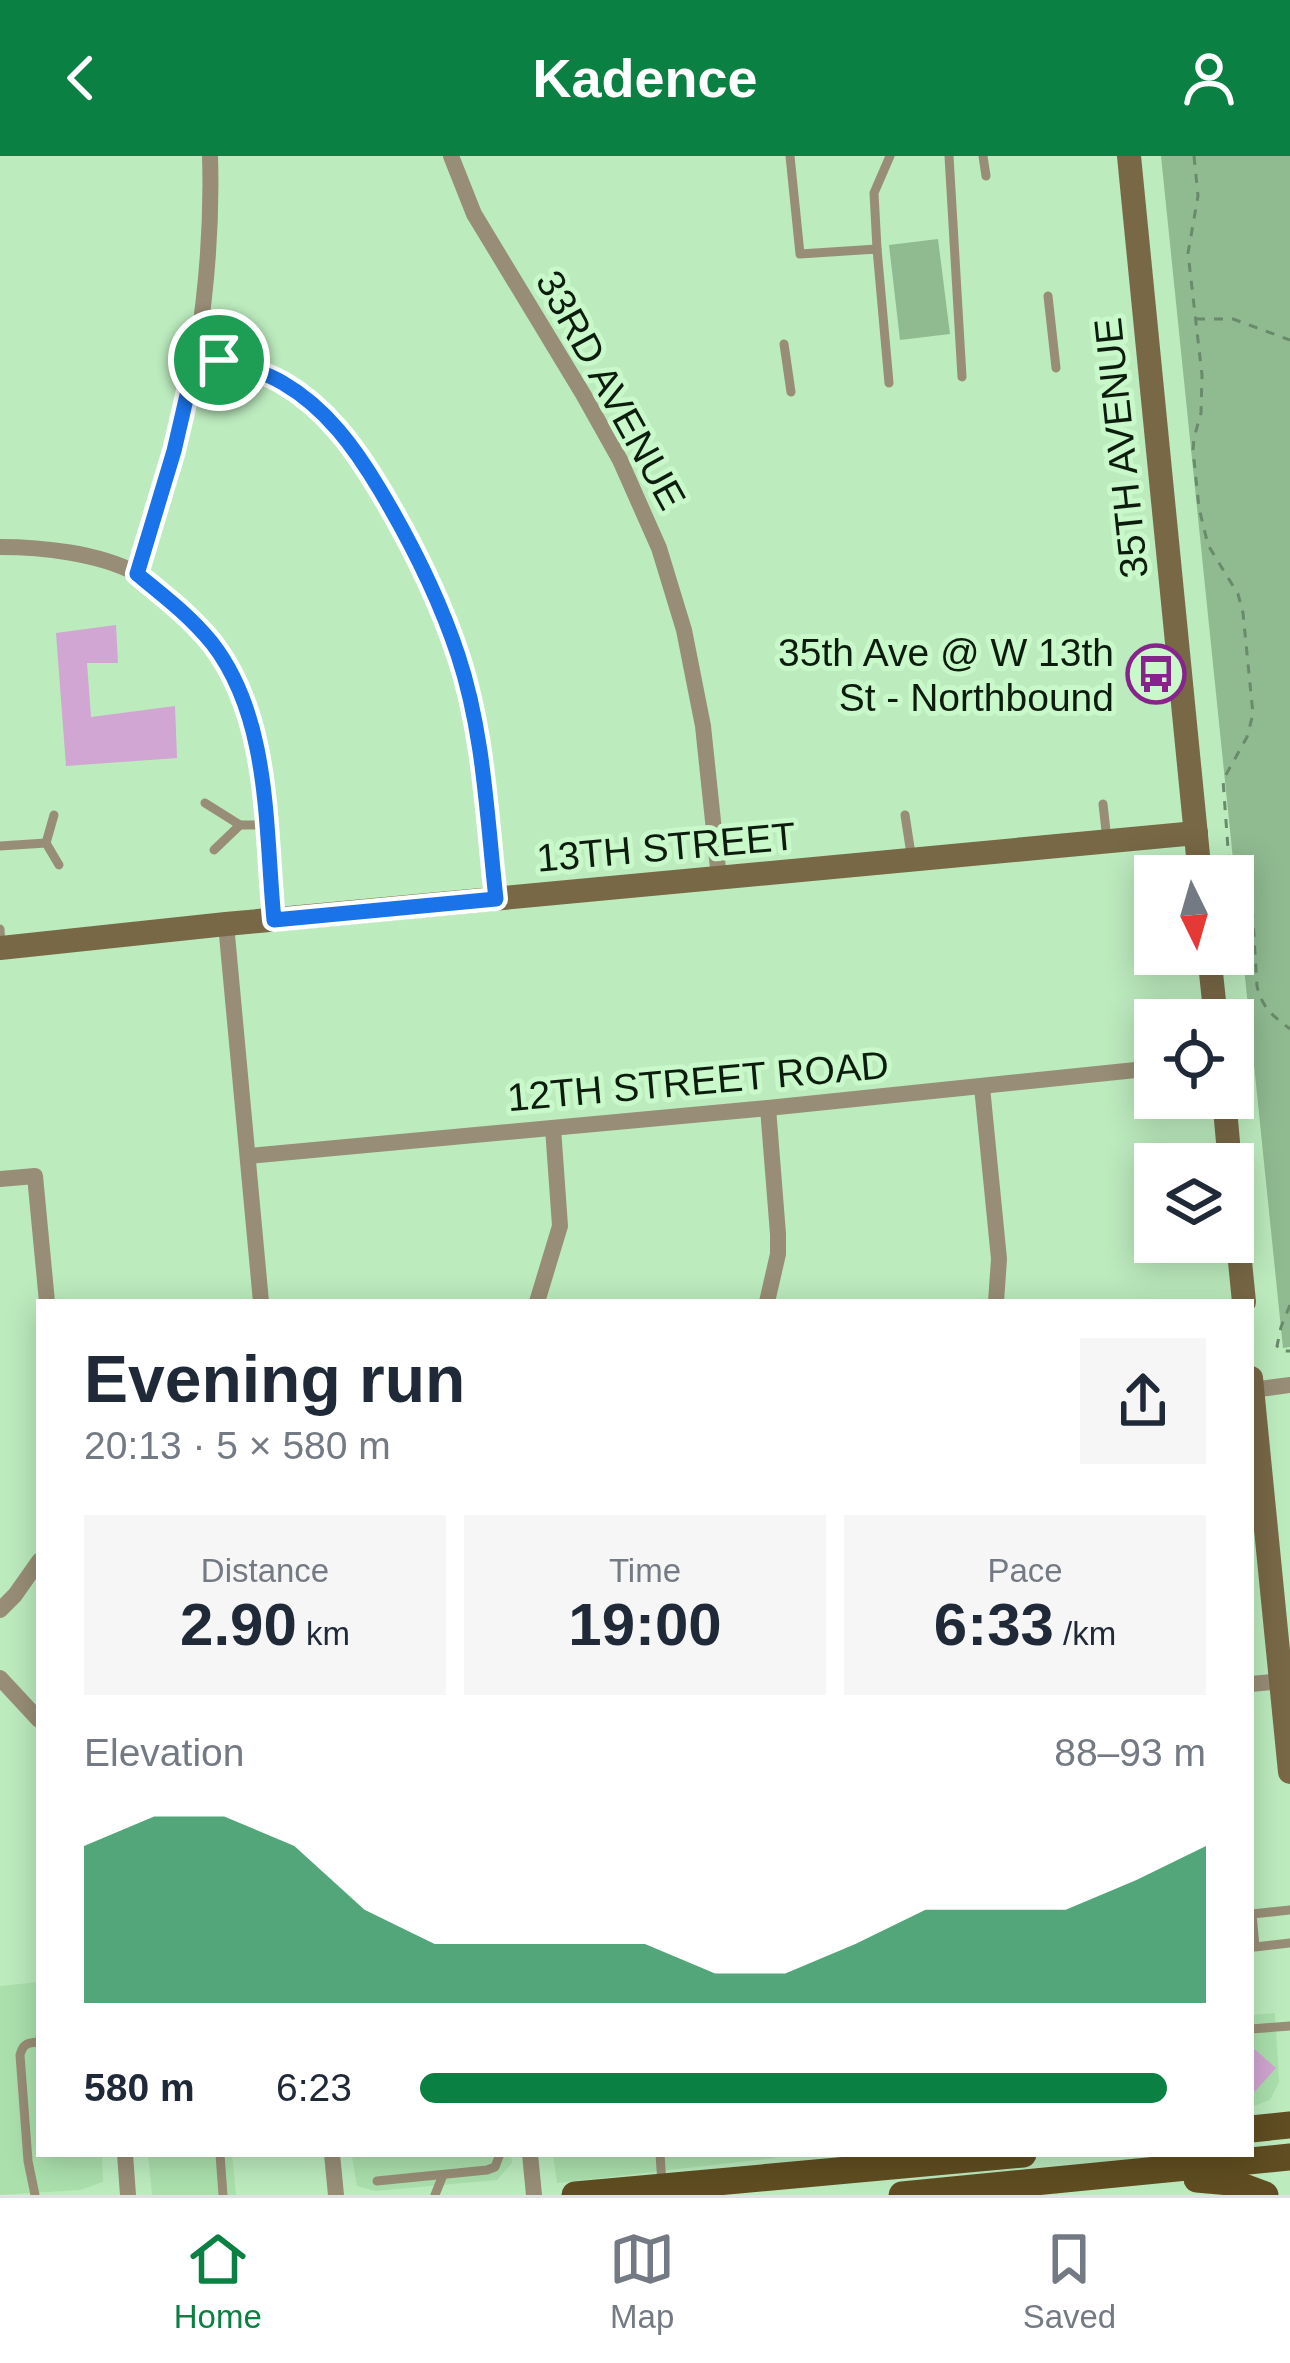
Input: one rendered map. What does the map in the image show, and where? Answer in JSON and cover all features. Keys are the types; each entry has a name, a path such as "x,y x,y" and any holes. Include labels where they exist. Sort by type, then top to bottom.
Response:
{"main road":[{"name":"35TH AVENUE","path":"1129,156 1198,855"},
{"name":"13TH STREET","path":"1,948 1196,833"},
{"path":"1240,1263 1244,1299"},
{"path":"1254,1404 1282,1599 1282,1681 1290,1772"},
{"path":"1254,2129 1290,2125"},
{"path":"575,2195 662,2187 793,2164 989,2157"},
{"path":"902,2195 1049,2189 1139,2173 1290,2157"},
{"path":"822,2195 835,2185 920,2175 944,2161"},
{"path":"769,2195 779,2190 793,2164"},
{"path":"1139,2173 1230,2182 1264,2195"}],"street":[{"path":"137,574 174,451 197,352 210,229 210,156"},
{"name":"33RD AVENUE","path":"451,156 474,214 620,460 658,548 684,630 703,726 719,878"},
{"path":"197,352 278,380 327,416 361,459 396,517 437,599 459,658 482,765 496,899"},
{"path":"0,547 71,554 137,574 183,611 213,645 236,682 260,764 274,920"},
{"path":"226,924 261,1299"},
{"name":"12TH STREET ROAD","path":"248,1156 1134,1070"},
{"path":"982,1087 999,1258 996,1299"},
{"path":"768,1108 778,1254 768,1299"},
{"path":"538,1299 560,1226 553,1128"},
{"path":"0,1179 35,1176 47,1299"},
{"path":"1254,1390 1290,1385"},
{"path":"0,1610 36,1565"},
{"path":"0,1678 36,1717"},
{"path":"1254,1684 1282,1681"},
{"path":"125,2157 128,2195"},
{"path":"332,2157 336,2195"},
{"path":"530,2157 534,2195"}],"lane":[{"path":"790,156 800,254 877,249"},
{"path":"889,382 874,193 890,156"},
{"path":"949,156 962,376"},
{"path":"983,156 986,176"},
{"path":"1048,296 1056,368"},
{"path":"784,344 791,392"},
{"path":"205,803 240,825 265,825"},
{"path":"1103,804 1107,841"},
{"path":"54,815 46,843 59,865"},
{"path":"905,815 912,860"},
{"path":"214,850 240,825"},
{"path":"0,846 46,843"},
{"path":"0,929 1,948"},
{"path":"1254,1913 1290,1910"},
{"path":"1254,1947 1290,1943"},
{"path":"1254,2029 1290,2026"},
{"path":"35,2195 20,2055 26,2043 36,2042"},
{"path":"220,2157 224,2195"},
{"path":"377,2181 487,2170 501,2157"},
{"path":"660,2157 662,2187"},
{"path":"435,2195 443,2175"}],"path":[{"path":"1194,156 1198,196 1188,253 1202,396 1194,437 1199,508 1208,545 1238,594 1243,613 1253,714 1247,736 1223,780 1230,855"},
{"path":"1195,319 1233,319 1290,340"},
{"path":"1254,937 1260,1000 1267,1012 1290,1029"},
{"path":"1290,1306 1277,1346 1290,1351"}],"shaded area":[{"path":"1161,156 1290,156 1290,1347 1283,1348 1254,1065 1254,999 1247,999 1245,975 1254,975 1254,855 1233,855"},
{"path":"938,239 950,334 900,340 889,245"},
{"path":"36,1982 36,2157 102,2157 103,2182 80,2190 0,2195 0,1986"},
{"path":"1275,2013 1279,2082 1270,2100 1254,2106 1254,2015"},
{"path":"148,2157 232,2157 236,2195 152,2195"},
{"path":"352,2157 511,2157 512,2163 497,2180 375,2191 357,2186"},
{"path":"553,2157 775,2158 557,2183"}],"building":[{"path":"116,625 118,663 87,663 91,717 175,706 177,758 66,766 56,633"},
{"path":"1254,2049 1276,2068 1254,2093"}],"place":[{"name":"35th Ave @ W 13th St - Northbound","path":"1156,674"}],"route":[{"path":"197,352 219,360 278,380 327,416 361,459 396,517 437,599 459,658 482,765 496,899 274,920 260,764 236,682 213,645 183,611 137,574 174,451 197,352"}]}
